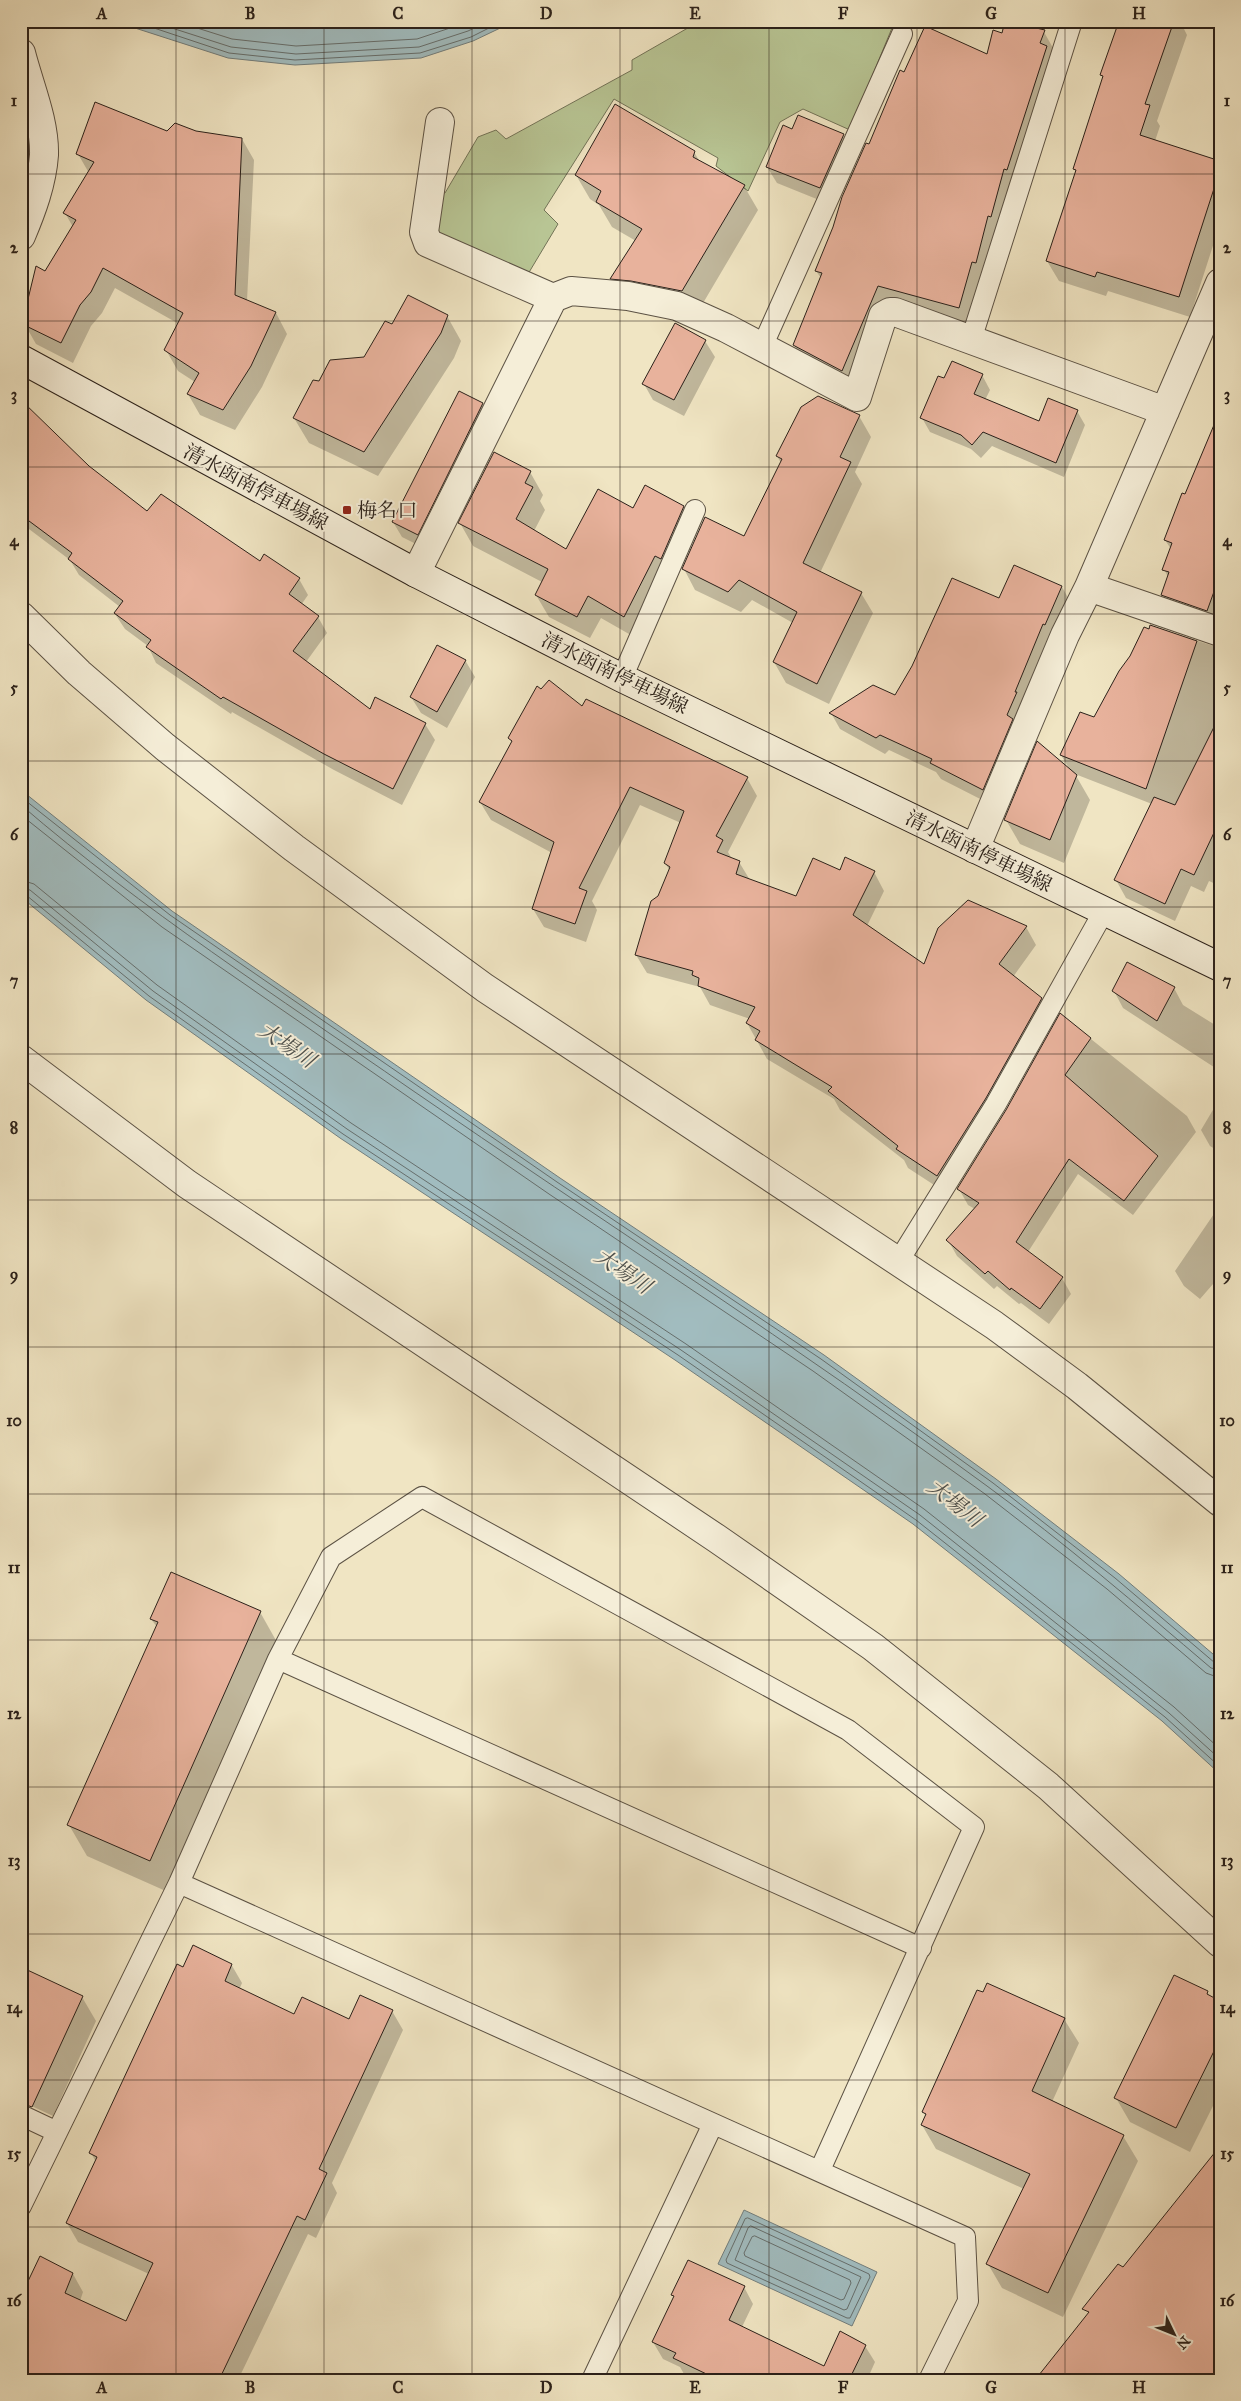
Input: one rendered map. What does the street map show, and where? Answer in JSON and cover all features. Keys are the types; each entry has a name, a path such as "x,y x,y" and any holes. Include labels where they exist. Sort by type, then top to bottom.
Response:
{"street":[{"path":"21,53 42,130 44,154 37,196 21,236"},
{"path":"440,122 424,232 428,243 554,298"},
{"path":"975,849 1065,635 1089,587 1220,283"},
{"path":"416,574 554,298 570,291 658,301 677,306 762,347 857,397 876,334 883,316 890,312 1165,411"},
{"name":"清水函南停車場線","path":"21,360 416,574 622,678 1220,967"},
{"path":"1089,587 1220,632"},
{"path":"21,616 100,692 165,747 294,848 485,988 994,1325 1077,1386 1220,1502"},
{"path":"21,1059 187,1184 716,1538 873,1647 1048,1786 1220,1943"}],"lane":[{"path":"971,340 1072,21"},
{"path":"762,347 902,34"},
{"path":"622,678 695,510"},
{"path":"898,1262 996,1104 1104,911"},
{"path":"21,2206 178,1883 278,1659 331,1556 422,1497 848,1730 974,1828 820,2170"},
{"path":"278,1659 921,1948"},
{"path":"178,1883 713,2124 820,2170 965,2237 968,2301 929,2380"},
{"path":"21,2115 57,2132"},
{"path":"592,2380 713,2124"}],"green space":[{"path":"700,21 885,21 892,28 850,130 803,109 780,122 748,191 716,166 718,158 614,99 544,210 558,224 525,279 436,239 436,193 445,193 478,137 496,130 506,139 632,70 632,60"}],"water":[{"path":"123,21 515,21 473,41 421,58 295,65 228,58 135,28"},
{"name":"大場川","path":"21,790 172,911 560,1178 824,1355 996,1479 1119,1574 1220,1660 1220,1774 1162,1721 913,1524 675,1360 340,1138 146,1000 21,897"},
{"path":"744,2210 877,2272 852,2326 718,2264"}],"building":[{"path":"1005,21 1045,30 1040,43 1047,46 1007,170 1004,169 991,217 988,216 976,263 972,262 959,308 878,286 842,371 793,345 822,273 815,271 833,227 842,197 866,143 869,144 900,70 904,72 925,26 987,54 993,30 1002,33"},
{"path":"1119,21 1174,21 1145,104 1150,105 1140,135 1220,161 1220,170 1179,297 1097,272 1095,277 1046,261 1076,170 1073,169 1103,76 1100,75"},
{"path":"95,102 167,131 175,123 196,131 242,138 235,295 276,312 251,366 223,410 187,394 199,373 164,350 183,313 103,268 91,292 80,305 61,343 22,324 36,266 45,271 76,220 63,213 94,162 76,154"},
{"path":"615,104 695,151 693,157 745,185 682,291 610,279 642,229 596,202 601,191 575,175"},
{"path":"798,115 844,134 820,188 766,167 783,125 792,129"},
{"path":"408,295 448,315 441,333 364,452 293,418 313,380 319,381 330,360 364,357 385,321 392,324"},
{"path":"675,323 706,340 674,400 642,384"},
{"path":"952,361 983,374 974,394 1039,421 1048,398 1078,410 1056,463 983,432 972,445 961,435 920,418 938,376 944,378"},
{"path":"459,391 483,403 418,535 392,522"},
{"path":"818,396 860,415 840,457 851,462 803,563 862,592 817,684 773,662 797,612 739,580 728,592 682,569 705,517 744,536 782,459 776,456 801,407"},
{"path":"21,400 89,466 147,511 161,494 260,561 264,554 300,578 289,594 319,616 293,651 370,709 375,697 426,723 393,789 324,754 223,697 221,699 146,647 151,640 114,613 123,601 68,559 72,553 21,515"},
{"path":"1219,413 1220,575 1207,611 1161,595 1169,572 1162,570 1172,543 1164,540 1182,493 1185,494"},
{"path":"494,452 531,471 525,483 533,487 516,519 566,549 598,489 633,508 645,485 684,506 661,559 655,556 624,617 588,596 577,617 535,595 548,569 458,523"},
{"path":"1014,565 1062,586 1045,625 1043,624 1015,692 1017,692 1007,715 1013,719 983,790 930,763 932,759 880,735 876,738 829,713 873,685 895,695 912,666 952,578 999,598"},
{"path":"1150,625 1197,641 1146,789 1060,755 1080,712 1094,717 1119,671 1130,656 1144,627 1149,629"},
{"path":"437,645 466,660 437,712 410,697"},
{"path":"549,680 582,706 586,699 748,777 716,836 723,840 717,852 740,861 736,874 796,896 813,858 840,870 845,857 875,871 853,915 924,964 938,928 968,900 1027,926 999,964 1042,998 986,1098 937,1176 896,1149 898,1146 828,1091 832,1087 755,1040 760,1031 746,1023 755,1007 698,986 699,978 692,975 693,971 635,955 651,901 658,896 670,867 664,863 684,811 630,787 579,888 587,891 575,924 532,909 554,842 479,802 512,741 508,738 537,686 541,689"},
{"path":"1220,715 1220,820 1194,875 1181,869 1165,904 1114,880 1154,797 1175,805"},
{"path":"1037,741 1077,775 1050,840 1004,820"},
{"path":"1127,962 1175,987 1157,1021 1112,991"},
{"path":"1060,1013 1091,1038 1065,1075 1158,1156 1124,1201 1069,1159 1016,1242 1063,1277 1040,1309 1011,1288 1010,1290 988,1271 985,1274 946,1240 979,1203 957,1189 1006,1110"},
{"path":"171,1572 261,1611 150,1861 67,1825 158,1622 150,1619"},
{"path":"193,1945 232,1964 225,1981 294,2014 302,1997 349,2019 360,1995 393,2010 319,2169 327,2173 305,2220 297,2216 219,2380 21,2380 21,2296 40,2256 73,2273 65,2293 126,2321 153,2263 66,2223 97,2157 89,2153 177,1964 183,1967"},
{"path":"21,1967 83,1996 32,2107 21,2103"},
{"path":"1174,1975 1208,1991 1207,1994 1220,2001 1220,2039 1176,2128 1114,2098"},
{"path":"987,1983 1065,2018 1032,2091 1124,2135 1048,2293 986,2264 1030,2174 921,2125 926,2114 922,2112 977,1990 983,1992"},
{"path":"1220,2146 1220,2380 1035,2380 1089,2312 1082,2309 1118,2264 1123,2267"},
{"path":"688,2260 745,2286 729,2320 824,2366 840,2331 866,2345 850,2378 853,2380 719,2380 673,2358 676,2353 652,2342 674,2296 671,2295"}],"place":[{"name":"梅名口","path":"347,510"}]}
